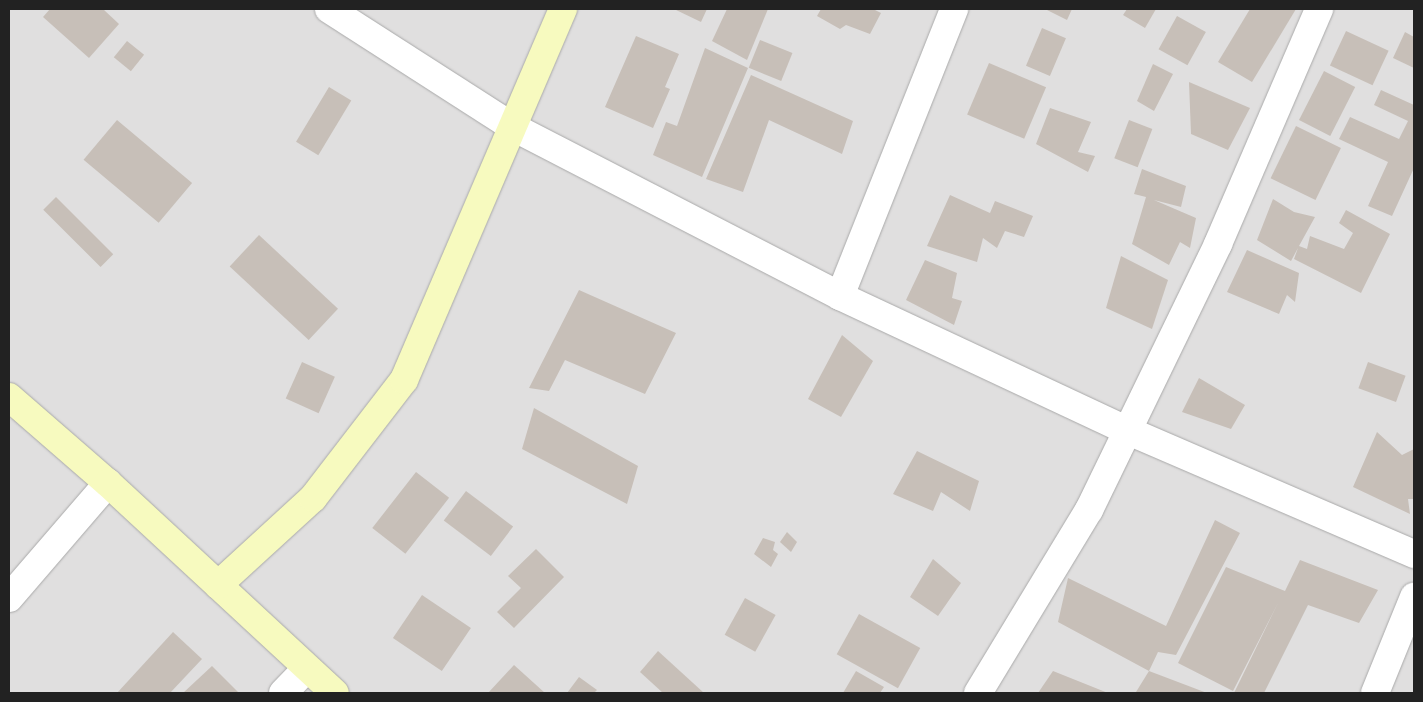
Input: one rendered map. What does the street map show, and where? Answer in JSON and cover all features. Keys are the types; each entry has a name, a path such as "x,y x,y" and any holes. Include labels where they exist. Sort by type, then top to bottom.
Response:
{"street":[{"path":"329,9 513,127 840,296 1126,430 1414,554"},
{"path":"218,585 313,498 404,380 563,9"},
{"path":"840,296 954,9"},
{"path":"978,693 1089,510 1126,430 1218,244 1319,9"},
{"path":"9,397 108,483 306,669 335,693"},
{"path":"9,598 108,483"},
{"path":"1375,693 1414,597"},
{"path":"283,693 306,669"}],"shaded area":[{"path":"9,9 1414,9 1414,693 9,693"}],"building":[{"path":"50,9 103,9 119,24 89,58 43,17"},
{"path":"674,9 707,9 701,22"},
{"path":"727,9 768,9 747,60 712,41"},
{"path":"821,9 873,9 881,13 870,34 846,25 840,29 817,16"},
{"path":"1045,9 1072,9 1067,20"},
{"path":"1127,9 1156,9 1145,28 1123,15"},
{"path":"1250,9 1296,9 1252,82 1218,62"},
{"path":"1177,16 1206,32 1187,65 1159,49"},
{"path":"1042,28 1066,38 1050,76 1026,66"},
{"path":"1346,31 1389,51 1373,85 1330,65"},
{"path":"1405,32 1414,37 1414,68 1393,58"},
{"path":"636,36 679,54 665,87 670,89 653,128 605,107"},
{"path":"760,40 792,53 781,81 749,68"},
{"path":"127,41 144,55 131,71 114,57"},
{"path":"705,48 748,68 702,177 653,155 666,122 677,126"},
{"path":"989,63 1046,87 1024,139 967,115"},
{"path":"1153,64 1173,74 1154,111 1137,101"},
{"path":"1324,71 1355,87 1330,136 1299,120"},
{"path":"751,75 853,121 842,154 769,120 743,192 706,179"},
{"path":"1189,82 1250,108 1228,150 1191,134"},
{"path":"329,87 351,100 318,155 296,142"},
{"path":"1381,90 1414,105 1414,168 1392,216 1368,206 1388,162 1339,139 1350,117 1399,139 1408,121 1374,105"},
{"path":"1050,108 1091,122 1078,152 1095,156 1088,172 1036,144"},
{"path":"117,120 192,183 159,223 84,160"},
{"path":"1129,120 1152,129 1138,167 1114,158"},
{"path":"1296,126 1341,148 1316,200 1271,178"},
{"path":"1142,169 1186,186 1181,207 1154,200 1196,218 1190,248 1180,242 1169,265 1132,244 1146,197 1134,194"},
{"path":"950,195 990,213 995,201 1033,216 1024,237 1005,231 997,248 983,238 977,262 927,246"},
{"path":"56,197 113,254 101,267 43,210"},
{"path":"1273,199 1294,212 1315,217 1299,246 1307,249 1310,236 1344,249 1353,233 1339,223 1346,210 1390,234 1361,293 1294,259 1298,248 1291,261 1257,240"},
{"path":"259,235 338,309 309,340 230,266"},
{"path":"1247,250 1299,273 1295,302 1287,295 1279,314 1227,292"},
{"path":"1121,256 1168,280 1152,329 1106,308"},
{"path":"925,260 957,273 952,298 962,301 954,325 906,300"},
{"path":"579,290 676,333 645,394 565,360 549,391 529,388"},
{"path":"842,335 873,361 841,417 808,399"},
{"path":"302,362 335,377 319,413 286,399"},
{"path":"1368,362 1406,376 1396,402 1358,388"},
{"path":"1199,378 1245,405 1231,429 1182,412"},
{"path":"534,408 638,466 627,504 522,449"},
{"path":"1377,432 1402,455 1414,449 1414,499 1408,499 1410,514 1353,487"},
{"path":"917,451 979,481 970,511 941,492 933,511 893,494"},
{"path":"416,472 449,498 405,554 372,528"},
{"path":"466,491 513,527 491,556 444,521"},
{"path":"1215,520 1240,533 1176,655 1158,652 1149,671 1058,622 1068,578 1166,626"},
{"path":"787,532 797,542 791,552 780,542"},
{"path":"763,538 775,542 773,550 778,554 771,567 754,554"},
{"path":"536,549 564,577 514,628 497,612 521,588 508,576"},
{"path":"933,559 961,583 938,616 910,597"},
{"path":"1300,560 1378,590 1359,623 1308,605 1264,693 1234,693 1278,603 1233,691 1178,663 1226,567 1285,591"},
{"path":"422,595 471,628 442,671 393,638"},
{"path":"745,598 776,615 755,652 725,635"},
{"path":"859,614 920,648 898,688 837,654"},
{"path":"173,632 202,659 170,693 117,693"},
{"path":"658,651 704,693 663,693 640,672"},
{"path":"514,665 545,693 488,693"},
{"path":"212,666 239,693 183,693"},
{"path":"856,671 884,687 880,693 843,693"},
{"path":"1053,671 1108,693 1038,693"},
{"path":"1149,671 1207,693 1136,692"},
{"path":"579,677 597,690 594,693 567,693"}]}
